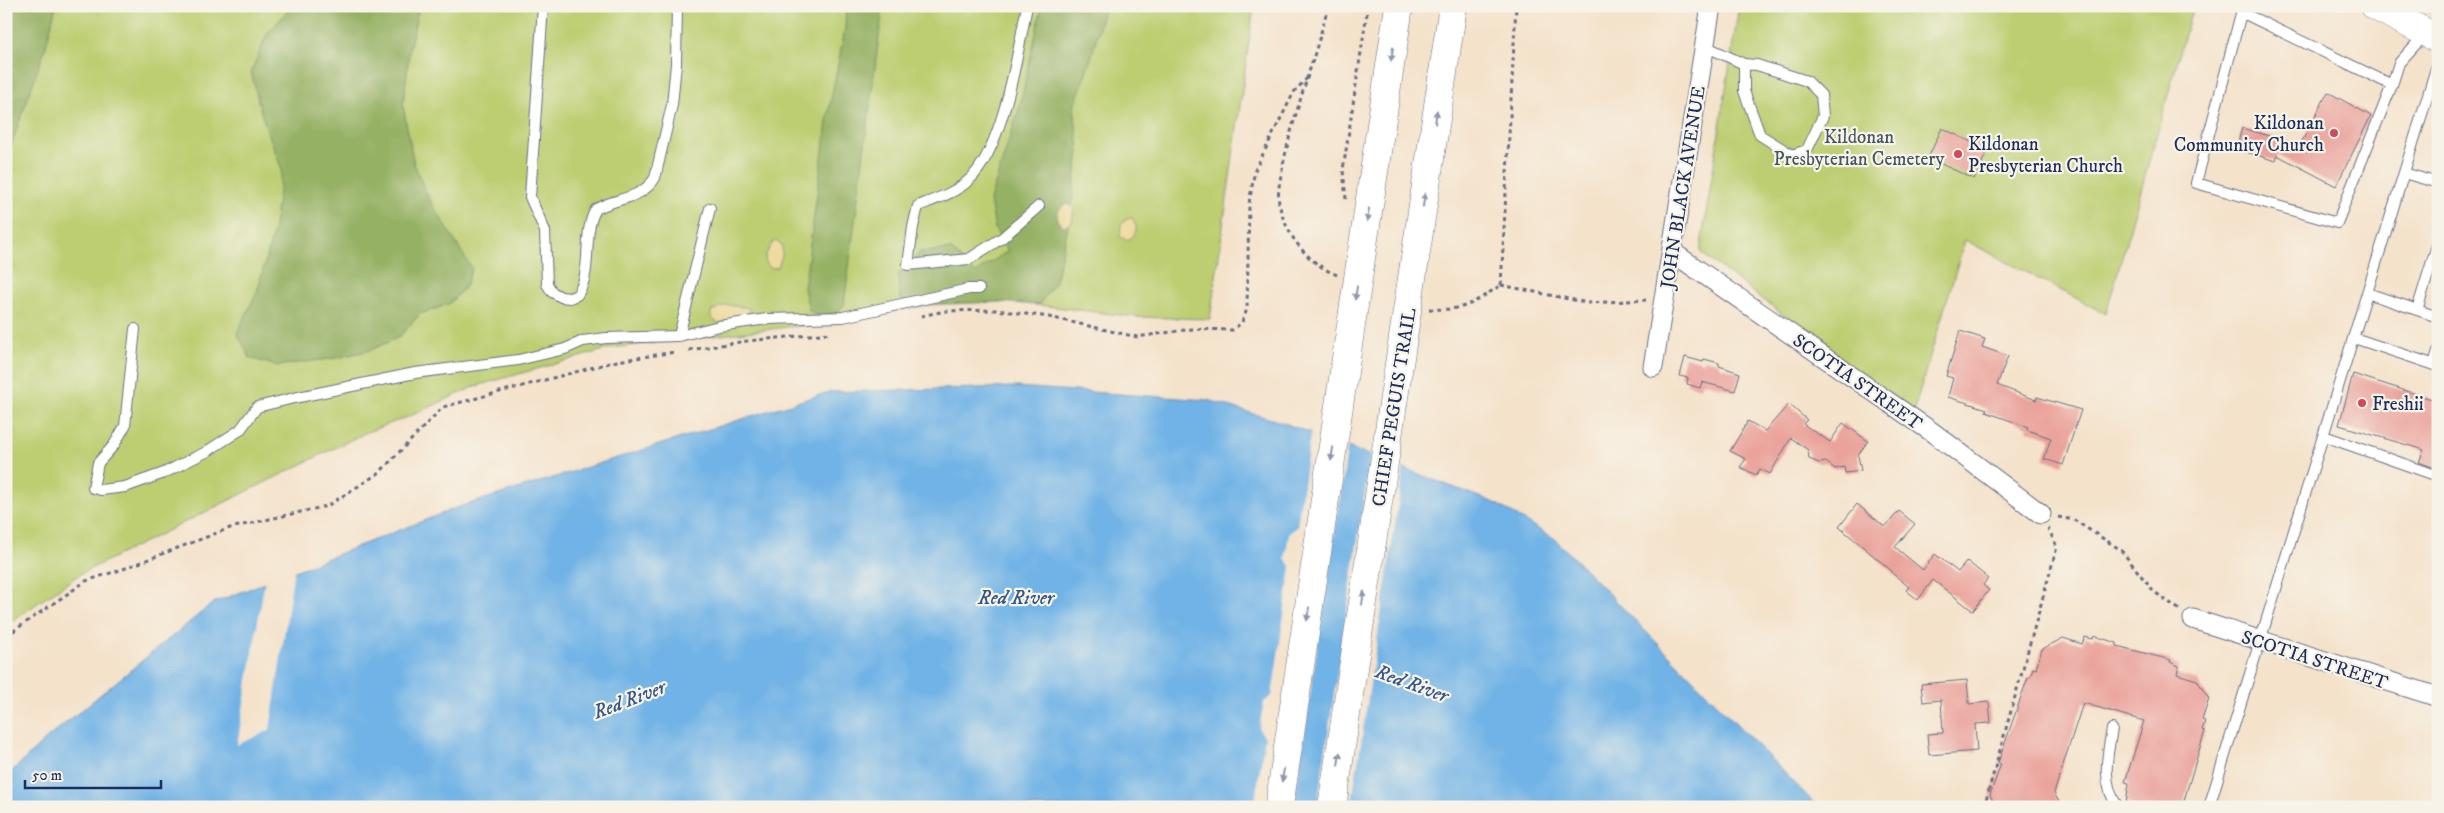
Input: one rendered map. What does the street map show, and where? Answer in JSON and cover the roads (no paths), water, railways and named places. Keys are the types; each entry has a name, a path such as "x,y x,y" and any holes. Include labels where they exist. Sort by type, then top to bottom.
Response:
{"main road":[{"path":"1279,807 1400,6"},
{"name":"CHIEF PEGUIS TRAIL","path":"1332,807 1453,6"},
{"path":"2375,6 2432,36"}],"street":[{"name":"JOHN BLACK AVENUE","path":"1653,367 1711,6"},
{"name":"SCOTIA STREET","path":"1672,252 1932,432 2041,514"},
{"name":"SCOTIA STREET","path":"2192,619 2438,697"}],"lane":[{"path":"543,6 530,197 545,231 547,284 552,292 561,297 570,298 577,295 584,281 591,222 596,209 641,193 654,178 672,105 676,64 677,6"},
{"path":"1026,6 1017,57 989,154 971,179 958,189 918,206 908,265 970,259 1002,238 1039,206"},
{"path":"2392,85 2242,9 2196,183 2337,223 2392,85 2399,63 2432,36"},
{"path":"1704,46 1744,64 1757,65 1808,80 1821,95 1822,116 1807,150 1792,155 1760,135 1744,91 1744,64"},
{"path":"2209,807 2262,642 2438,62"},
{"path":"2404,173 2438,183"},
{"path":"679,336 710,208"},
{"path":"2417,310 2438,242"},
{"path":"135,329 125,426 114,445 98,464 93,488 101,490 125,487 181,465 206,452 240,430 257,407 415,373 518,360 565,349 583,342 606,338 679,336 719,326 767,319 843,317 969,289 979,289"},
{"path":"2368,293 2438,317"},
{"path":"2354,338 2436,365 2438,351"},
{"path":"2324,436 2438,476"},
{"path":"2112,729 2106,762 2107,781 2111,798 2118,807"}],"water":[{"name":"Red River","path":"1016,387 1208,400 1284,423 1495,503 1556,540 1818,807 1149,807 1138,804 1128,807 6,807 6,777 46,739 213,603 456,508 829,392"}],"place":[{"name":"Kildonan Community Church","path":"2334,133"},
{"name":"Kildonan Presbyterian Church","path":"1958,154"},
{"name":"Freshii","path":"2362,403"}],"park label":[{"name":"Kildonan Presbyterian Cemetery","path":"1859,147"}]}
